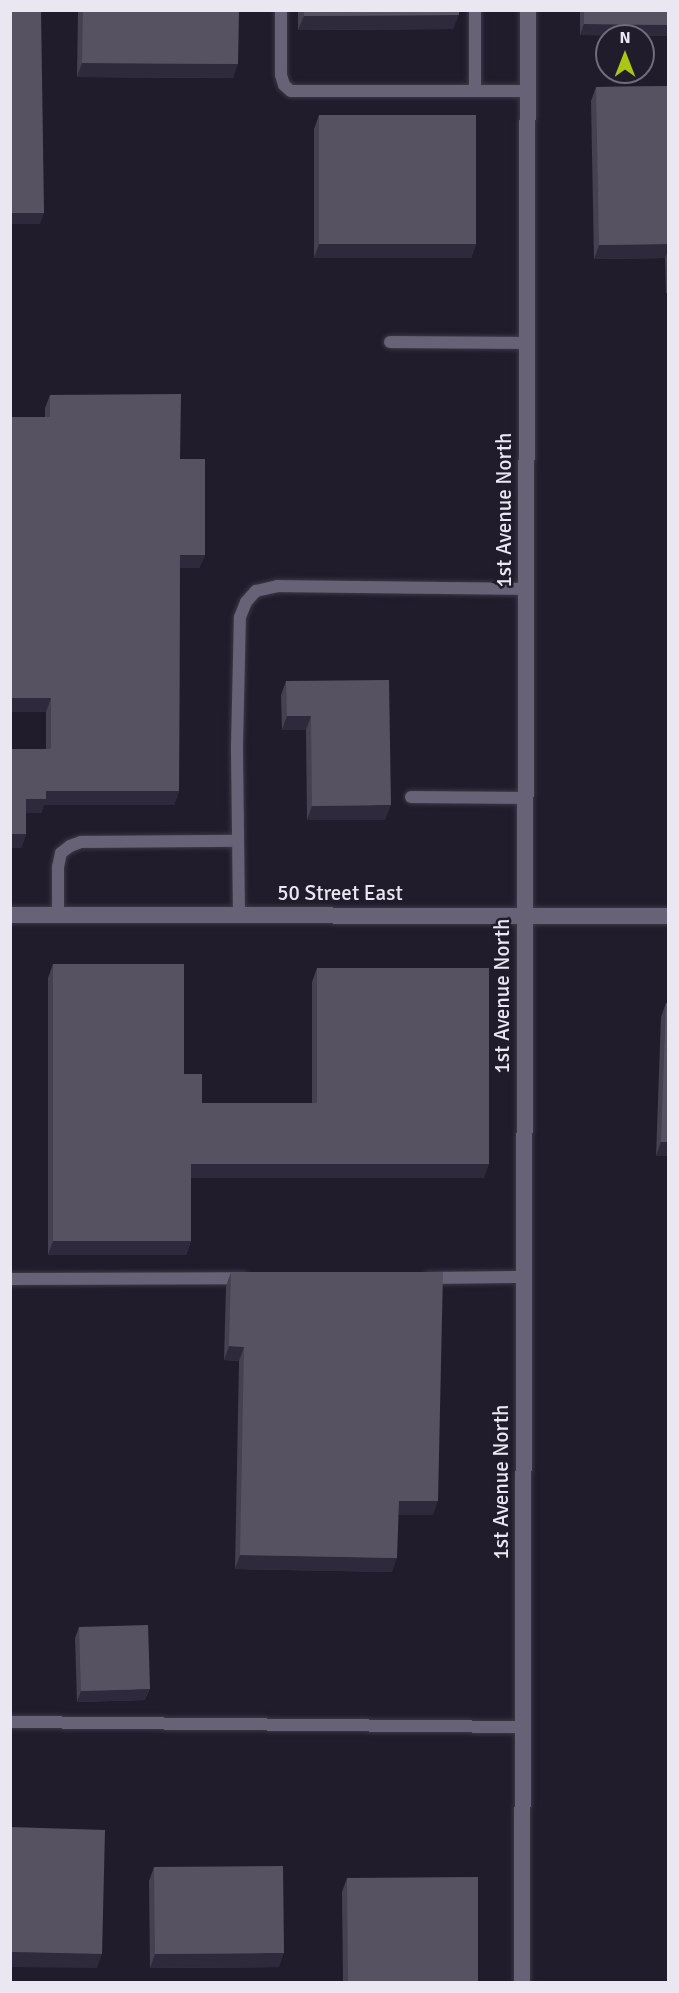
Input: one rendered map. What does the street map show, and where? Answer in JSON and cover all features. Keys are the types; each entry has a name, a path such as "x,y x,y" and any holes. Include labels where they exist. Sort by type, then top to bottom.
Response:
{"street":[{"name":"1st Avenue North","path":"522,1983 528,10"},
{"name":"50 Street East","path":"10,915 669,916"}],"lane":[{"path":"280,10 281,75 284,86 291,92 528,92"},
{"path":"475,10 475,92"},
{"path":"390,342 527,343"},
{"path":"239,915 240,617 246,602 256,591 277,586 526,589"},
{"path":"411,797 525,798"},
{"path":"58,915 58,867 61,853 69,846 81,842 238,841"},
{"path":"417,1278 525,1277"},
{"path":"10,1279 262,1278"},
{"path":"10,1722 522,1726"}],"building":[{"path":"10,10 41,10 44,213 10,213"},
{"path":"83,10 239,10 238,64 82,63"},
{"path":"304,10 459,10 459,15 304,16"},
{"path":"584,10 669,10 669,25 584,24"},
{"path":"669,86 669,244 599,245 596,87"},
{"path":"319,115 476,115 476,244 319,244"},
{"path":"181,394 180,459 205,459 205,555 180,555 179,791 46,791 46,799 26,799 26,834 10,834 10,749 51,749 51,698 10,698 10,417 50,417 50,395"},
{"path":"389,680 391,805 312,806 311,716 287,716 286,681"},
{"path":"53,964 184,964 184,1074 202,1074 202,1103 317,1103 317,968 489,968 489,1164 191,1164 191,1241 53,1241"},
{"path":"666,1003 669,1003 669,1142 661,1142"},
{"path":"231,1272 443,1272 438,1501 399,1501 397,1558 240,1555 244,1347 229,1346"},
{"path":"148,1625 150,1689 81,1691 79,1627"},
{"path":"10,1827 105,1830 102,1954 10,1952"},
{"path":"283,1866 284,1953 155,1954 154,1867"},
{"path":"478,1877 478,1983 348,1983 347,1878"}]}
